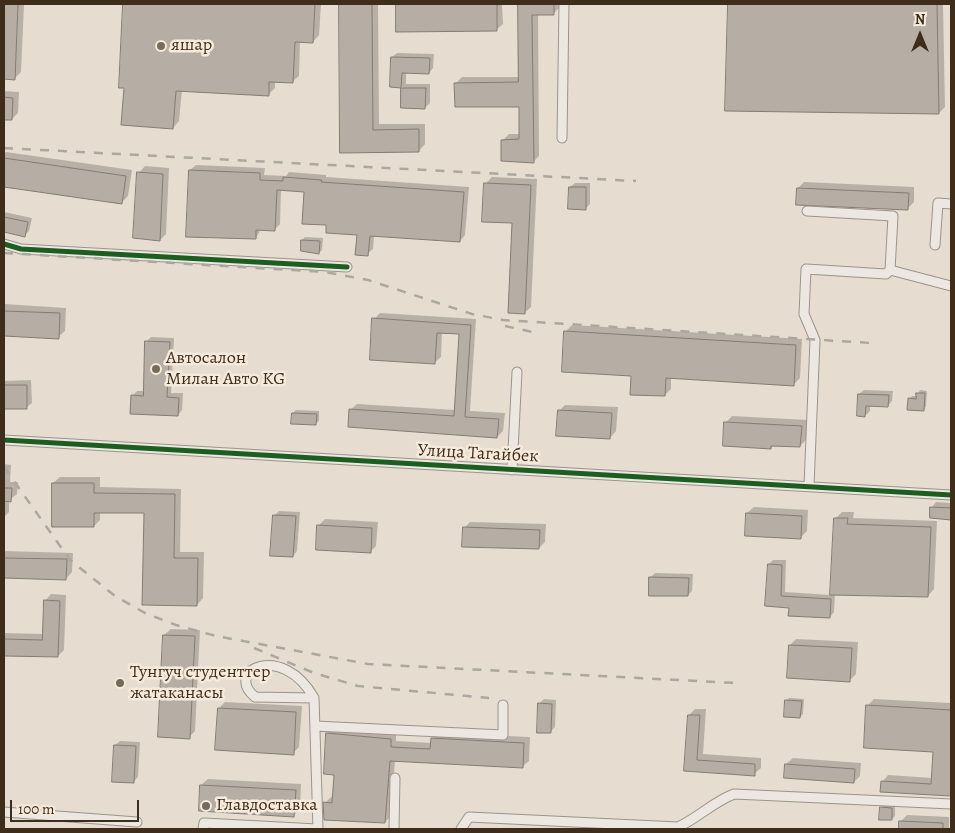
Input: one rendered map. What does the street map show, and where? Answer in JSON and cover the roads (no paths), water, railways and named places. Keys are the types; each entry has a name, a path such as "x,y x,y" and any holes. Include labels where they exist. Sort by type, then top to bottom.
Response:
{"street":[{"path":"562,138 564,4"},
{"path":"935,245 938,203 951,204"},
{"path":"807,212 893,216 890,270 886,274 806,269 804,314 815,340 809,486"},
{"path":"4,244 21,249 347,267"},
{"path":"890,270 951,286"},
{"path":"512,470 517,372"},
{"name":"Улица Тагайбек","path":"4,440 951,495"},
{"path":"203,829 204,822 318,829 314,698 306,684 281,667 258,666 249,671 246,681 249,692 255,697 314,698"},
{"path":"315,726 502,734 503,705"},
{"path":"394,829 395,778"},
{"path":"460,829 469,817 678,827 720,800 734,794 951,804"},
{"path":"4,812 116,825 137,822"}],"railway":[{"path":"4,148 636,181"},
{"path":"4,253 325,272 368,280 472,314 503,320 871,343"},
{"path":"505,326 533,332"},
{"path":"4,467 70,560 115,596 145,613 176,625 216,636 368,664 736,683"},
{"path":"254,648 314,673 358,686 489,698"}],"place":[{"name":"яшар","path":"161,46"},
{"name":"Автосалон Милан Авто KG","path":"156,369"},
{"name":"Тунгуч студенттер жатаканасы","path":"120,683"},
{"name":"Главдоставка","path":"206,806"}]}
